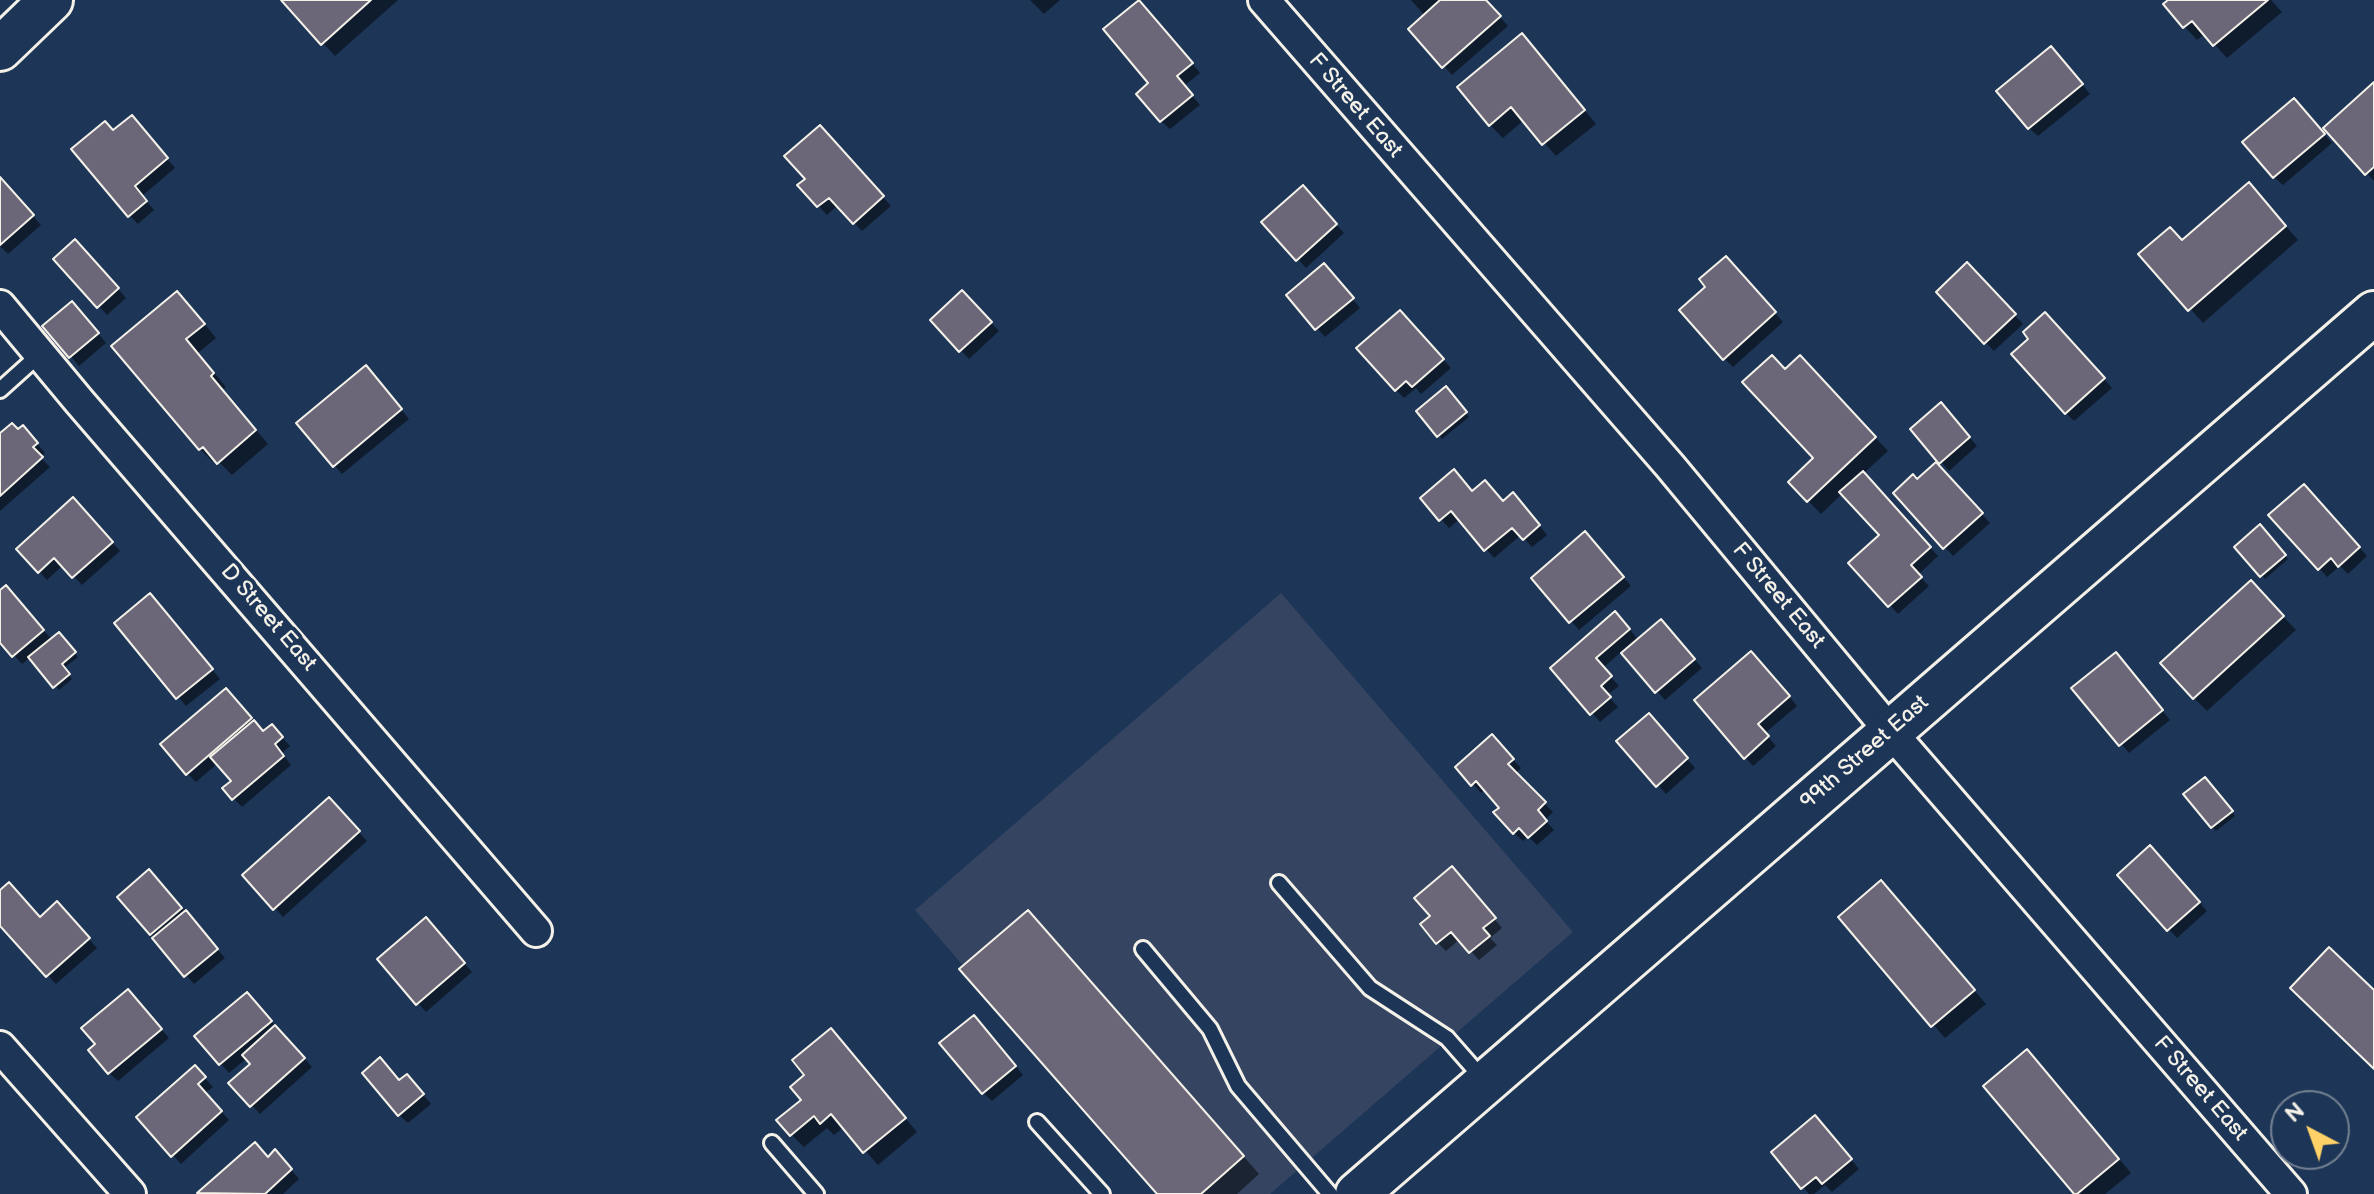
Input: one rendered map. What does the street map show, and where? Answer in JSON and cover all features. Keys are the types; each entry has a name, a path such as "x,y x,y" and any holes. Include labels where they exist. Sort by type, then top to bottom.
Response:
{"street":[{"path":"0,49 51,0"},
{"name":"F Street East","path":"1264,0 1670,466 1890,731 2291,1194"},
{"name":"D Street East","path":"0,306 536,931"},
{"name":"99th Street East","path":"1357,1194 2374,313"},
{"path":"0,1047 130,1194"}],"lane":[{"path":"0,390 40,354"},
{"path":"1279,883 1370,988 1447,1038 1486,1082"},
{"path":"1143,949 1210,1029 1238,1086 1330,1194"},
{"path":"1037,1122 1102,1194"},
{"path":"772,1143 816,1194"}],"shaded area":[{"path":"1281,593 1573,932 1270,1194 1160,1194 915,910"}],"building":[{"path":"281,0 371,0 321,45"},
{"path":"1139,0 1193,63 1177,76 1193,95 1160,122 1136,94 1148,83 1103,29"},
{"path":"1440,0 1486,0 1501,16 1442,68 1408,29"},
{"path":"2168,0 2268,0 2213,46 2192,21 2183,28 2163,4"},
{"path":"1522,33 1585,110 1542,145 1511,107 1489,126 1457,87"},
{"path":"2051,46 2083,84 2028,129 1996,91"},
{"path":"2374,82 2374,167 2365,175 2323,128"},
{"path":"2294,98 2325,134 2273,178 2242,142"},
{"path":"132,115 168,158 135,186 147,201 128,217 71,149 105,121 113,130"},
{"path":"820,125 884,196 853,224 829,198 817,207 797,185 805,179 784,156"},
{"path":"0,177 34,215 0,245"},
{"path":"2249,182 2286,226 2188,311 2138,254 2170,227 2182,240"},
{"path":"1303,185 1337,224 1296,261 1261,222"},
{"path":"75,239 119,288 97,308 53,259"},
{"path":"1726,256 1776,312 1723,360 1679,310 1705,287 1699,279"},
{"path":"1967,262 2016,314 1984,344 1936,292"},
{"path":"1324,263 1354,298 1315,330 1286,295"},
{"path":"962,290 992,322 959,352 930,320"},
{"path":"177,291 205,324 186,339 214,373 211,376 256,430 217,464 203,447 199,450 111,346"},
{"path":"72,301 99,333 69,358 42,326"},
{"path":"1400,310 1444,359 1412,387 1406,381 1395,391 1356,348"},
{"path":"2045,312 2105,378 2065,414 2011,354 2028,339 2023,332"},
{"path":"1772,355 1785,369 1800,355 1876,437 1807,502 1788,482 1813,458 1742,382"},
{"path":"366,365 402,409 333,467 296,423"},
{"path":"1446,386 1467,412 1437,437 1416,411"},
{"path":"1941,402 1970,437 1939,464 1910,429"},
{"path":"12,423 18,429 23,425 38,443 33,447 43,457 0,496 0,433"},
{"path":"1936,462 1983,513 1943,549 1893,493 1913,474 1917,479"},
{"path":"1454,469 1472,491 1485,480 1503,501 1513,492 1540,525 1523,540 1512,528 1484,551 1451,511 1439,521 1420,498"},
{"path":"1863,471 1931,547 1911,565 1922,577 1888,607 1848,563 1879,535 1839,492"},
{"path":"2304,484 2360,547 2338,567 2331,558 2318,570 2268,515"},
{"path":"73,497 113,542 72,578 54,558 38,573 16,549"},
{"path":"2260,524 2286,555 2260,577 2234,547"},
{"path":"1585,531 1624,577 1569,623 1531,578"},
{"path":"2251,580 2284,616 2193,699 2160,663"},
{"path":"6,585 44,630 12,657 0,643 0,590"},
{"path":"150,593 213,669 176,699 114,623"},
{"path":"1615,611 1630,629 1596,658 1612,676 1601,686 1611,697 1590,715 1550,668"},
{"path":"1661,619 1695,659 1655,693 1621,653"},
{"path":"59,632 76,652 62,664 70,674 53,688 28,657"},
{"path":"1751,651 1790,696 1758,724 1769,736 1744,759 1694,700"},
{"path":"2116,652 2163,710 2119,746 2071,688"},
{"path":"226,688 252,718 186,775 160,744"},
{"path":"1649,713 1688,758 1656,787 1616,741"},
{"path":"254,720 263,731 272,724 283,737 275,744 284,756 232,800 222,788 231,781 210,757"},
{"path":"1492,734 1514,759 1508,764 1546,802 1538,810 1547,821 1528,838 1519,828 1513,834 1493,812 1499,808 1476,781 1471,786 1455,767"},
{"path":"2205,777 2233,811 2211,828 2183,794"},
{"path":"329,797 360,831 273,910 242,875"},
{"path":"2150,845 2200,902 2167,931 2117,875"},
{"path":"1452,866 1496,918 1483,928 1490,936 1469,953 1451,932 1436,944 1420,924 1430,916 1414,898"},
{"path":"149,869 182,908 150,935 117,897"},
{"path":"1881,880 1975,990 1931,1027 1838,917"},
{"path":"9,882 40,917 57,901 90,938 46,977 0,926 0,890"},
{"path":"186,910 218,949 184,977 152,938"},
{"path":"1028,910 1244,1156 1201,1194 1157,1194 959,969"},
{"path":"426,917 465,963 416,1005 377,959"},
{"path":"2329,947 2374,990 2374,1069 2290,988"},
{"path":"128,989 162,1029 108,1074 88,1050 95,1044 81,1028"},
{"path":"247,992 272,1021 219,1065 194,1036"},
{"path":"974,1015 1016,1066 982,1094 939,1043"},
{"path":"275,1025 305,1058 250,1107 228,1083 250,1064 242,1055"},
{"path":"831,1028 906,1118 863,1153 831,1114 820,1124 814,1116 790,1136 776,1120 801,1100 790,1087 804,1075 792,1060"},
{"path":"2027,1049 2119,1159 2077,1194 1983,1086"},
{"path":"380,1057 399,1080 407,1074 424,1094 398,1116 362,1073"},
{"path":"195,1065 206,1077 198,1084 222,1111 171,1157 136,1117"},
{"path":"1815,1115 1852,1159 1822,1184 1816,1177 1801,1189 1771,1152"},
{"path":"255,1142 268,1157 275,1149 292,1169 265,1194 197,1193"}]}
